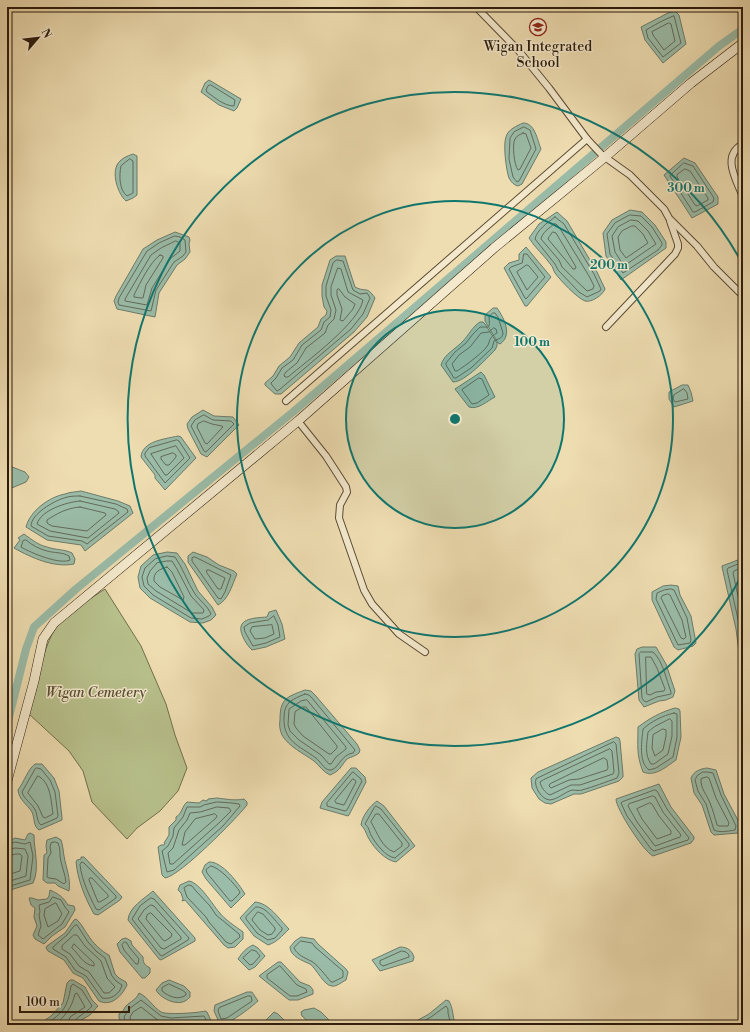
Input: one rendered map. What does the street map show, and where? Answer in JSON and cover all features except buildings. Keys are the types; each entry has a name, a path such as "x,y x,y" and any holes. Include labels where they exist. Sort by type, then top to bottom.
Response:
{"street":[{"path":"476,7 518,50 549,88 587,139 603,156 630,175 664,209 669,218 678,244 675,254 606,327"},
{"path":"7,781 34,681 43,638 54,623 298,421 494,248 603,156 691,83 743,43"},
{"path":"286,401 587,139"},
{"path":"743,144 734,151 731,158 732,169 743,197"},
{"path":"669,218 743,296"},
{"path":"298,421 326,456 346,486 347,492 340,505 339,518 364,590 372,604 399,634 425,652"}],"green space":[{"name":"Wigan Cemetery","path":"105,589 141,646 166,704 187,768 178,791 160,811 137,828 127,839 92,802 83,771 69,751 29,714 41,665 49,640 54,630 70,613"}],"water":[{"path":"675,11 679,15 686,44 663,63 645,40 641,27"},
{"path":"209,80 241,99 234,111 219,105 201,92 205,83"},
{"path":"523,123 527,124 533,129 541,149 522,184 518,186 515,185 509,178 505,157 505,140 507,134 511,130"},
{"path":"133,154 137,156 137,195 126,201 118,189 115,174 117,165 120,161"},
{"path":"684,158 695,163 718,197 718,204 692,218 664,175"},
{"path":"630,210 642,212 655,225 666,242 666,248 621,280 606,256 603,233 612,220"},
{"path":"557,212 567,221 597,272 605,289 602,294 593,300 585,301 569,288 557,276 552,266 529,238 539,224"},
{"path":"175,232 189,237 190,252 185,259 177,265 159,293 155,317 117,309 114,301 116,296 143,249 157,240"},
{"path":"526,247 551,277 527,306 525,306 504,268 509,263 519,260 519,254"},
{"path":"336,256 345,256 355,287 368,290 375,298 367,317 354,332 281,394 275,394 265,385 265,383 273,376 279,366 290,357 299,343 318,327 321,319 326,315 327,311 324,307 322,285 330,260"},
{"path":"493,308 497,308 504,321 507,331 504,340 500,344 485,321 485,315"},
{"path":"480,322 485,324 497,343 497,346 481,364 469,374 458,381 453,382 441,365 447,355 465,339"},
{"path":"481,372 495,397 479,406 472,408 469,407 455,389"},
{"path":"682,385 688,385 693,401 674,407 669,399 669,392"},
{"path":"203,410 214,416 233,417 239,425 207,457 201,454 188,429 187,424 192,417"},
{"path":"178,436 181,437 196,458 165,490 141,457 142,452 145,447 150,444"},
{"path":"7,465 25,472 29,477 26,482 7,490"},
{"path":"81,491 118,501 130,506 133,513 85,551 81,545 47,540 26,527 28,521 36,510 53,498"},
{"path":"24,534 35,542 44,546 72,553 75,559 74,564 59,565 43,561 14,548 20,540 18,538"},
{"path":"167,552 177,553 185,564 198,591 212,607 216,615 211,620 203,623 190,622 150,598 140,588 138,577 141,566 153,555"},
{"path":"193,552 207,557 237,574 228,595 218,605 188,562 188,556"},
{"path":"743,558 743,677 736,629 722,566"},
{"path":"663,586 678,586 680,595 691,616 696,643 693,646 678,650 674,647 652,600 652,592"},
{"path":"276,610 282,624 285,639 266,647 252,650 244,639 241,626 247,620 267,617 269,612"},
{"path":"642,647 656,647 666,664 675,691 673,697 644,707 639,700 635,654 637,649"},
{"path":"305,690 311,691 315,695 357,744 360,750 359,753 347,759 338,770 330,775 323,771 314,761 296,750 288,743 281,732 280,713 283,703 289,697"},
{"path":"675,708 679,709 680,711 681,737 676,760 656,772 643,772 638,754 638,727 665,711"},
{"path":"616,737 619,738 620,741 623,774 623,777 619,781 581,794 574,794 551,804 545,803 539,799 532,788 531,778 538,772"},
{"path":"35,764 42,764 54,778 59,791 62,818 62,820 39,830 35,824 32,812 22,799 18,790 30,769"},
{"path":"351,768 356,768 365,777 366,782 349,815 348,816 320,808 322,802"},
{"path":"707,768 716,770 724,794 740,824 741,831 738,833 714,835 711,832 702,805 694,793 691,778 698,771"},
{"path":"659,784 671,807 694,839 691,843 653,856 643,847 631,830 617,804 616,799"},
{"path":"217,798 234,800 244,799 247,802 247,805 195,858 183,868 165,878 162,875 158,847 164,845 169,835 169,827 176,820 176,817 180,814 187,802 199,803 203,800 207,801 208,799"},
{"path":"377,801 384,806 415,846 396,862 388,859 377,850 371,843 361,825 367,812"},
{"path":"30,833 34,835 36,859 36,871 33,883 7,891 7,842 15,838 25,840"},
{"path":"56,837 61,840 62,844 69,877 69,891 55,883 47,883 43,880 44,855 47,853 47,840"},
{"path":"81,857 84,857 122,897 98,915 94,914 80,883 76,862 77,860 81,859"},
{"path":"209,862 219,865 225,869 245,894 231,908 206,879 202,872 205,865"},
{"path":"189,881 201,890 224,918 243,932 243,939 235,947 228,948 224,945 185,900 182,901 183,899 181,893 178,890 180,885"},
{"path":"50,890 60,896 68,905 74,906 75,910 65,927 44,944 35,939 33,935 37,926 34,917 35,908 31,905 29,898 38,900 47,899"},
{"path":"153,891 195,938 195,941 161,960 128,920 134,907"},
{"path":"255,902 269,908 289,929 271,944 268,945 254,936 240,918"},
{"path":"76,919 95,944 103,952 109,955 115,974 126,982 127,985 122,993 116,999 108,1003 99,1001 83,978 73,973 64,960 48,951 46,948 65,933"},
{"path":"301,937 314,939 346,969 348,972 346,980 335,986 329,985 310,964 294,956 290,947"},
{"path":"126,938 131,941 132,945 143,957 145,964 150,968 150,973 145,978 142,978 120,952 117,944 122,939"},
{"path":"253,945 265,956 255,967 249,970 238,959 244,951"},
{"path":"400,947 411,951 414,957 413,961 380,971 372,960"},
{"path":"278,962 281,962 300,982 310,986 313,990 313,994 298,1000 289,1000 259,976"},
{"path":"70,980 73,980 85,987 92,1000 98,1006 90,1015 73,1025 38,1025 51,1016 63,1003 67,983"},
{"path":"169,980 184,986 190,992 190,997 185,1001 177,1003 161,996 156,990 162,983"},
{"path":"247,992 252,992 258,1001 234,1019 224,1024 220,1024 214,1011 215,1005"},
{"path":"139,993 164,1013 205,1011 207,1012 213,1025 123,1025 119,1018 119,1014"},
{"path":"446,1000 449,1001 455,1025 409,1025 429,1014"},
{"path":"314,1008 321,1012 334,1025 312,1025 302,1016 301,1012 304,1010"},
{"path":"274,1012 289,1025 268,1025 265,1021"}],"waterway":[{"path":"7,725 26,649 34,627 76,589 293,412 719,46 743,29"}],"place":[{"name":"Wigan Integrated School","path":"538,27"}]}
